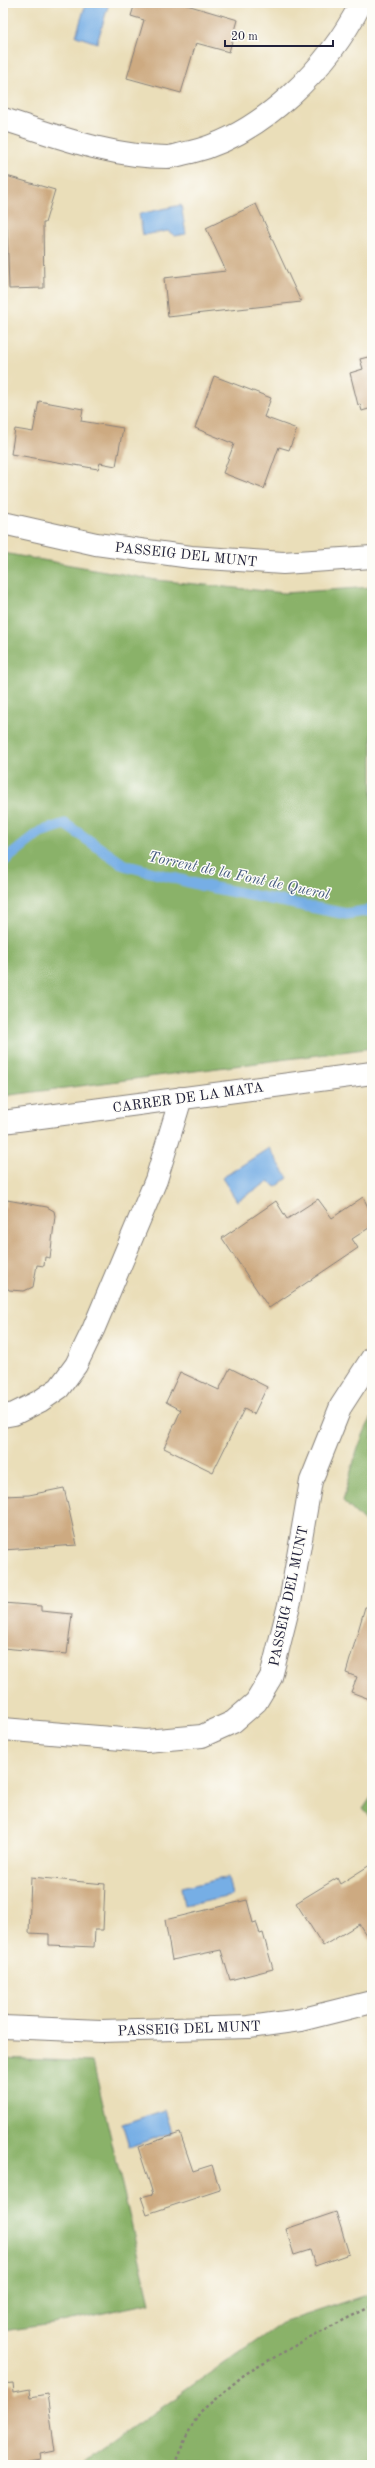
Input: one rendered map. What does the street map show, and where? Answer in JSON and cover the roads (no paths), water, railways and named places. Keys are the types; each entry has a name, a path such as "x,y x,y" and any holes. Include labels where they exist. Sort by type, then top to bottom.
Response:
{"street":[{"path":"3,119 102,150 168,157 212,147 246,128 273,108 315,71 347,30 361,3"},
{"name":"PASSEIG DEL MUNT","path":"3,523 96,544 191,557 282,563 372,557"},
{"name":"CARRER DE LA MATA","path":"3,1122 372,1073"},
{"path":"3,1416 14,1414 40,1402 59,1388 76,1365 93,1330 156,1180 181,1098"},
{"name":"PASSEIG DEL MUNT","path":"3,1729 146,1741 202,1736 233,1722 256,1702 271,1677 291,1597 311,1481 341,1406 372,1358"},
{"name":"PASSEIG DEL MUNT","path":"3,2027 101,2031 248,2027 300,2020 372,2002"}],"water":[{"path":"86,3 109,3 97,43 76,36"},
{"path":"181,205 186,234 175,236 168,231 143,235 139,214"},
{"path":"269,1148 288,1178 276,1187 268,1182 237,1201 222,1178"},
{"path":"228,1877 232,1896 184,1906 181,1888"},
{"path":"165,2110 172,2132 129,2147 122,2124"}],"waterway":[{"name":"Torrent de la Font de Querol","path":"3,862 40,832 65,824 124,865 200,885 346,914 372,910"}]}
